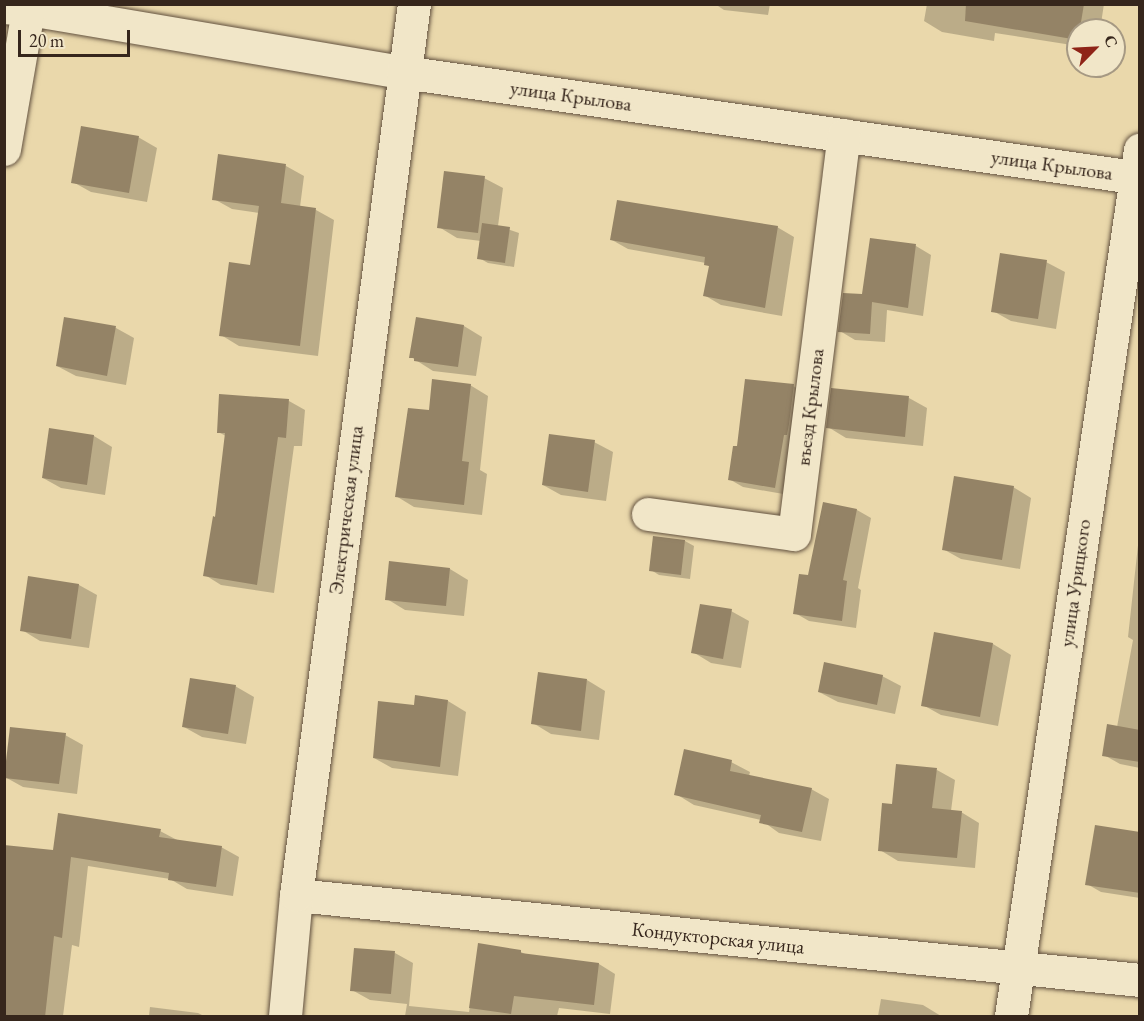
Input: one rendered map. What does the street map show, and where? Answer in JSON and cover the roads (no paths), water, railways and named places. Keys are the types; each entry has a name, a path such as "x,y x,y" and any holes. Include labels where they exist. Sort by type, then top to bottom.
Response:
{"street":[{"name":"Электрическая улица","path":"285,1017 296,895 403,72 414,4"},
{"name":"улица Крылова","path":"21,7 403,72 844,135 1138,169"},
{"path":"4,148 21,7"},
{"name":"въезд Крылова","path":"648,514 794,534 844,135"},
{"name":"улица Урицкого","path":"1011,1017 1138,169"},
{"name":"Кондукторская улица","path":"296,895 1140,980"}]}
